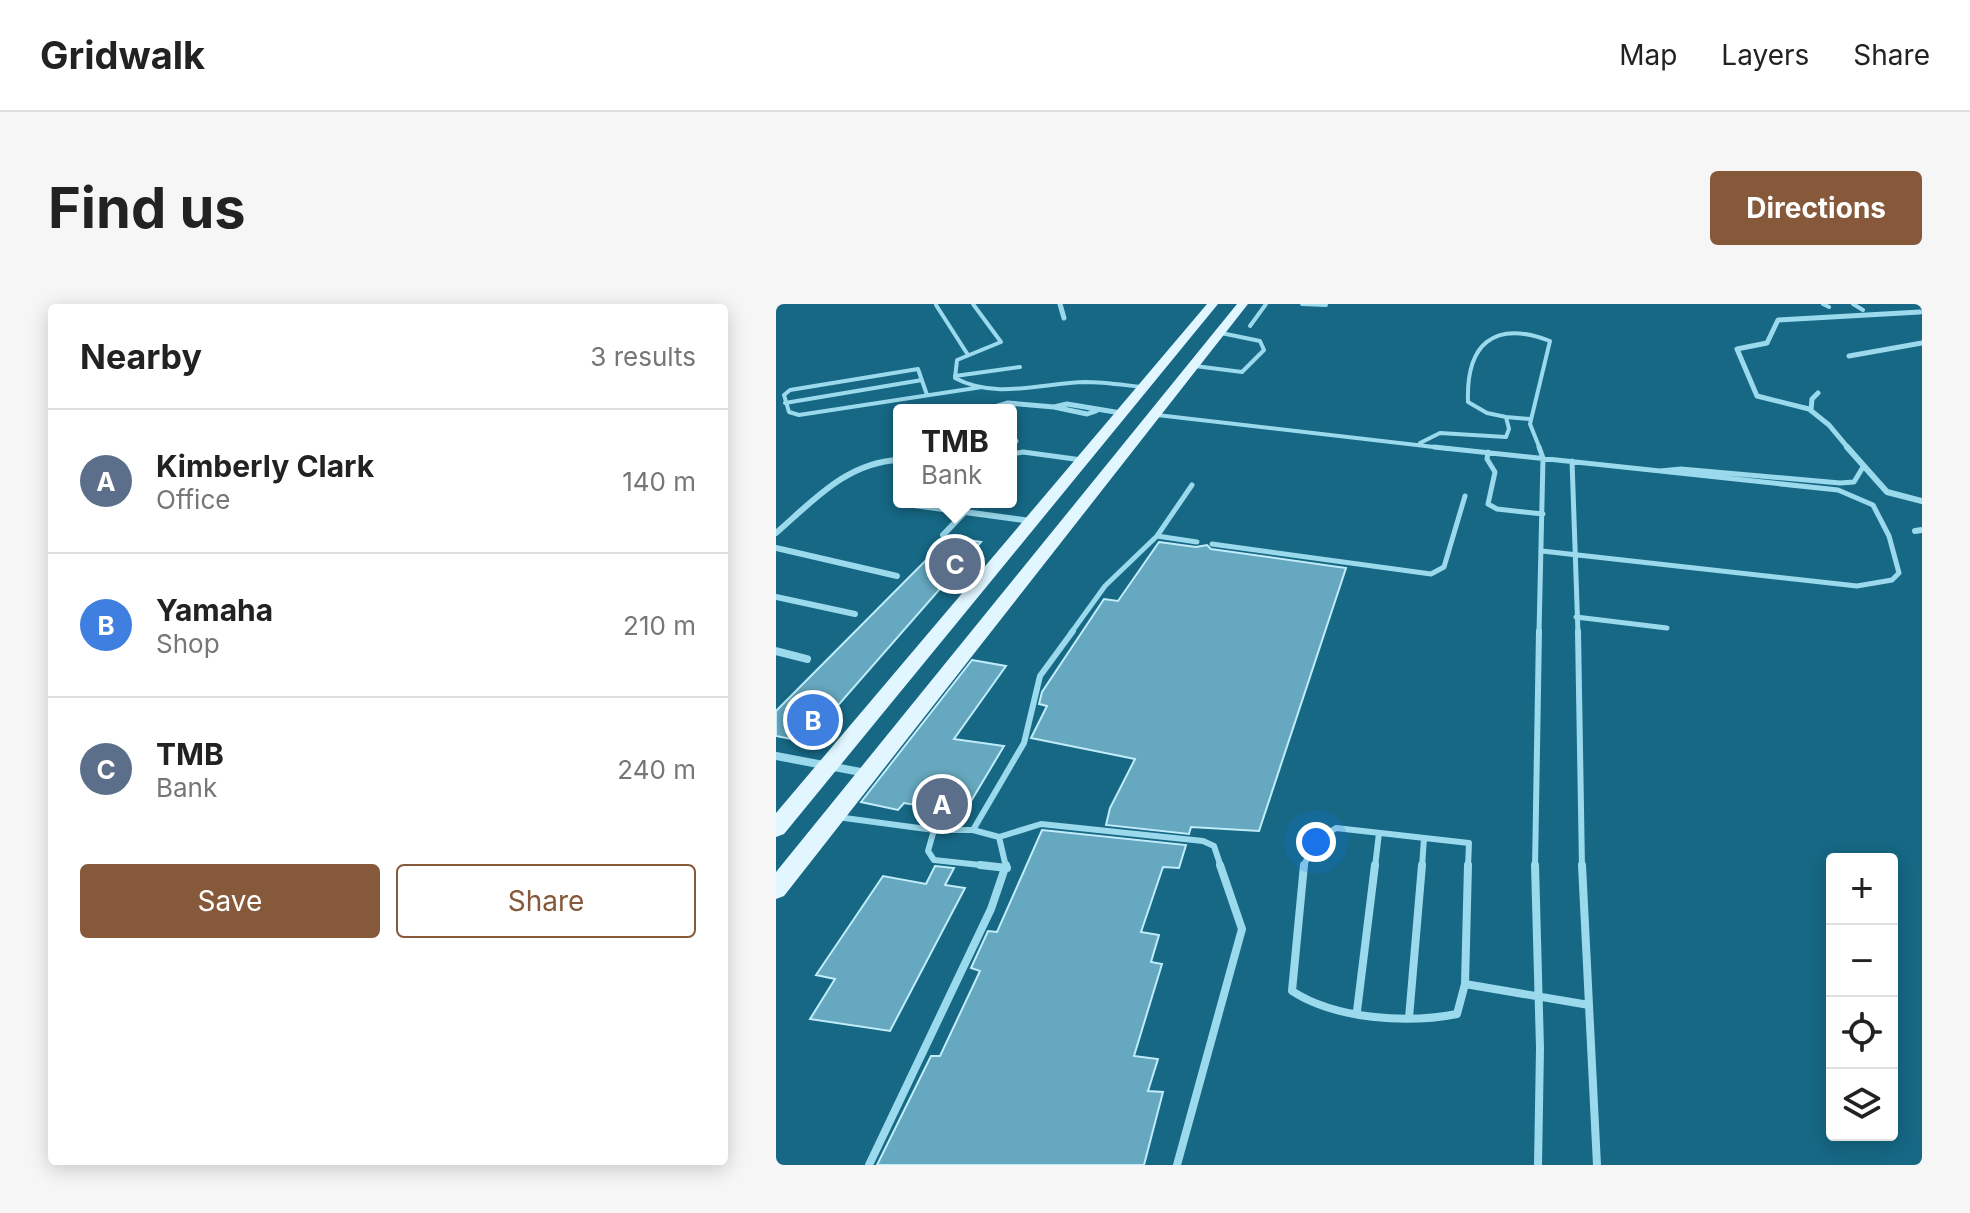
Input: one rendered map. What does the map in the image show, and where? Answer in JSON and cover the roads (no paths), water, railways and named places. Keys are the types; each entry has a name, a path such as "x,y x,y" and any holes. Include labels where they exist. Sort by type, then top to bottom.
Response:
{"main road":[{"path":"776,828 1213,304"},
{"path":"776,889 1243,304"},
{"path":"1141,388 1142,398 1151,400 1174,393"},
{"path":"1118,418 1140,417 1152,421"}],"street":[{"path":"1060,304 1064,318"},
{"path":"1907,304 1921,313"},
{"path":"1921,313 1778,320 1767,343 1738,346 1737,352 1757,396 1771,403 1811,410 1882,491 1893,497 1922,501"},
{"path":"1849,356 1922,343"},
{"path":"1811,410 1812,399 1818,393"},
{"path":"1005,404 1054,407 1060,411 1087,414 1096,411 1118,418"},
{"path":"776,533 857,468 875,460 893,460"},
{"path":"932,508 1031,521"},
{"path":"943,535 964,513"},
{"path":"776,548 897,576"},
{"path":"776,597 855,614"},
{"path":"776,651 807,659"},
{"path":"776,756 867,773"}],"lane":[{"path":"973,304 1001,342 957,360 955,376 958,381 982,387"},
{"path":"1250,326 1266,304"},
{"path":"1302,304 1326,305"},
{"path":"1823,304 1829,307"},
{"path":"1853,304 1863,310"},
{"path":"936,305 968,355"},
{"path":"1195,366 1242,372 1264,350 1260,341 1221,333"},
{"path":"1530,419 1487,413 1468,402 1465,387 1476,349 1490,336 1543,338 1550,341 1530,419 1532,435 1540,444 1543,458 1534,892 1538,1165"},
{"path":"955,376 1020,367"},
{"path":"927,395 918,369 790,390 784,395 789,412 799,415 927,395 946,395 982,387 1086,382 1141,388"},
{"path":"785,403 922,380"},
{"path":"1419,443 1440,433 1501,439 1508,435 1506,417"},
{"path":"1152,421 1419,443 1851,493 1873,505 1889,536 1899,573 1892,580 1857,586 1542,551"},
{"path":"1488,452 1487,459 1495,472 1488,504 1497,509 1543,514"},
{"path":"1017,453 1082,460"},
{"path":"1572,461 1597,1165"},
{"path":"1650,472 1681,469 1850,483 1863,467"},
{"path":"973,830 1024,743 1040,676 1105,586 1157,536 1192,485"},
{"path":"1212,544 1431,574 1444,567 1465,496"},
{"path":"1157,536 1197,542"},
{"path":"1576,617 1667,628"},
{"path":"833,816 934,830 973,830 999,837 1024,828 1054,825 1203,841 1214,846 1242,929 1177,1165"},
{"path":"1336,828 1379,833 1469,843 1465,984 1457,1014 1409,1018 1357,1011 1311,1004 1292,991 1304,860 1316,841 1336,828"},
{"path":"934,830 928,851 934,860 1007,868"},
{"path":"1357,1011 1379,833"},
{"path":"869,1165 991,909 1007,868 1006,849 999,837"},
{"path":"1409,1018 1424,838"},
{"path":"1465,984 1589,1005"}],"place":[{"name":"TMB","path":"955,564"},
{"name":"Yamaha","path":"813,720"},
{"name":"Kimberly Clark","path":"942,804"}]}
